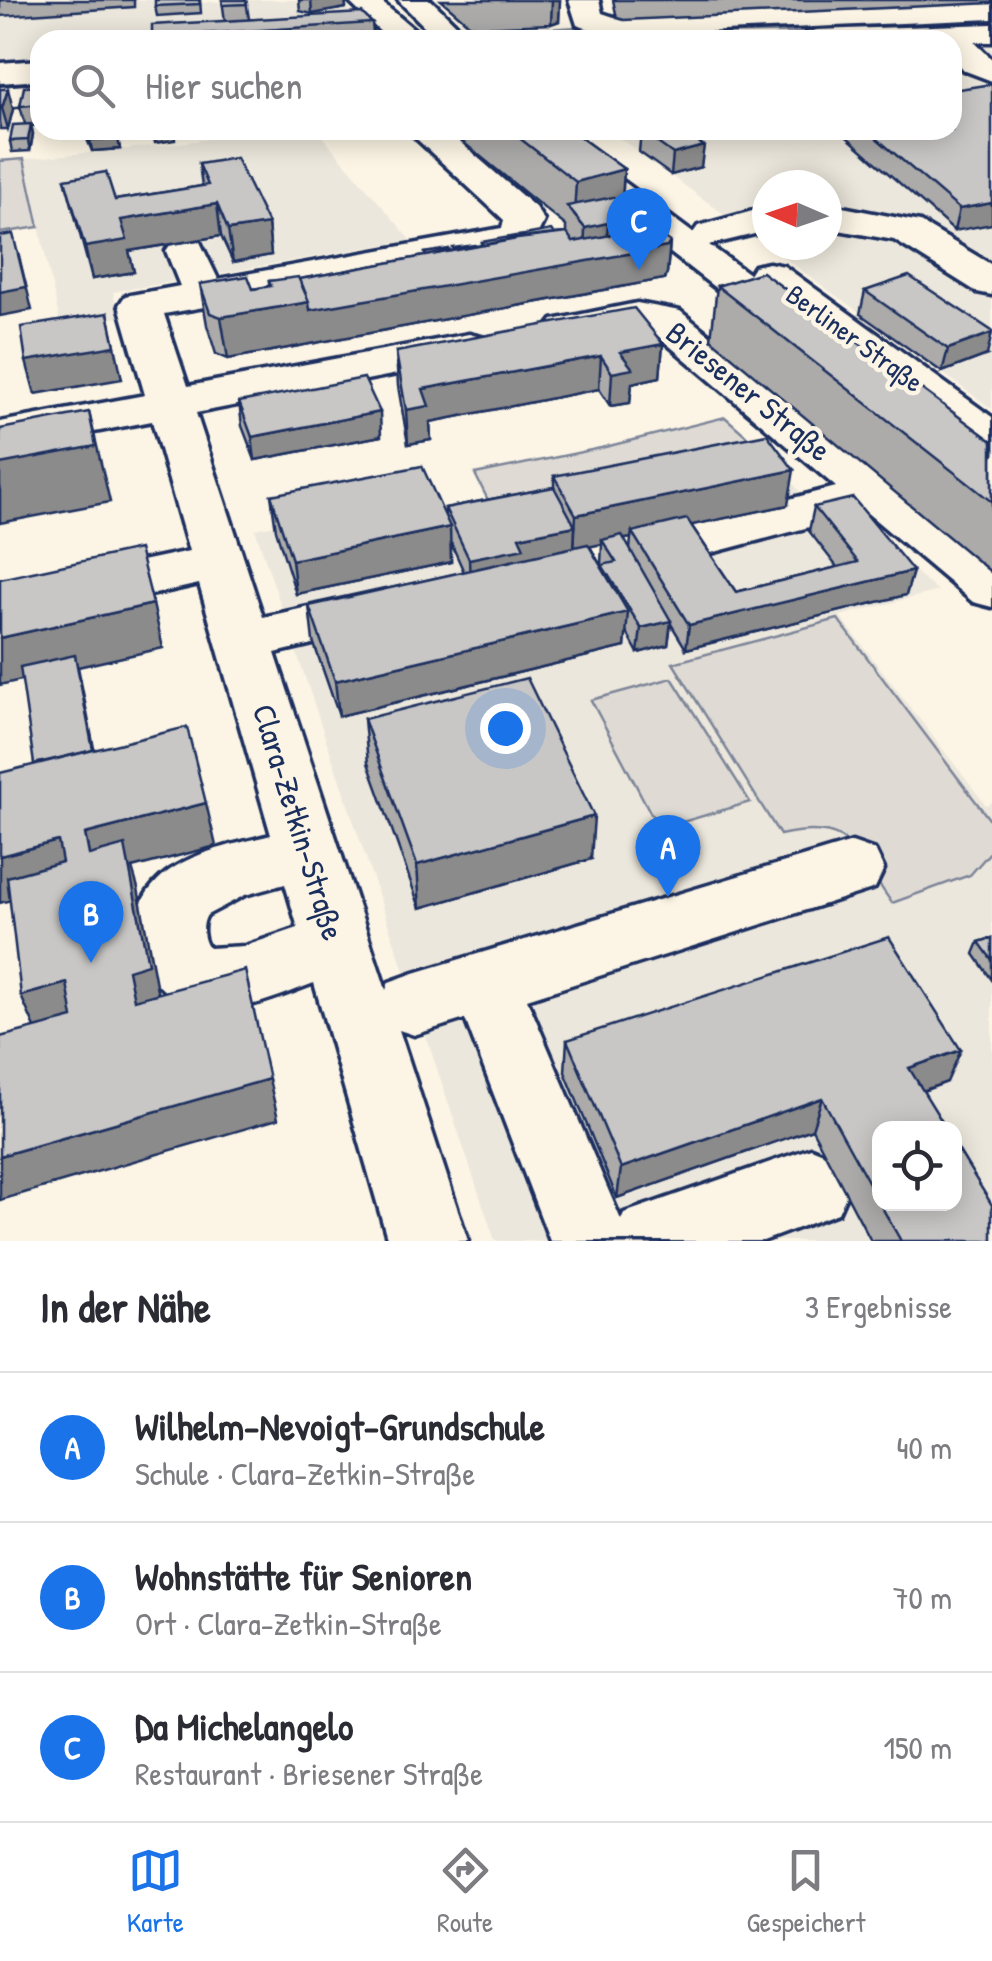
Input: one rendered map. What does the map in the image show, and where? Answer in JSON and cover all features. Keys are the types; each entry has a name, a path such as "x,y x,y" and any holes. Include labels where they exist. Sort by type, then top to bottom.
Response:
{"street":[{"path":"362,0 395,30"},
{"path":"383,0 417,30"},
{"path":"393,0 427,30"},
{"path":"413,0 445,30"},
{"path":"858,30 992,10"},
{"path":"591,12 628,27 900,30"},
{"path":"962,34 992,33"},
{"path":"962,46 986,65"},
{"path":"0,73 30,71"},
{"path":"0,97 30,95"},
{"path":"168,404 140,305 503,244 518,235 524,221 521,215 437,140"},
{"name":"Berliner Straße","path":"545,140 992,478"},
{"path":"559,140 992,468"},
{"path":"572,140 992,454"},
{"name":"Berliner Straße","path":"586,140 992,439"},
{"path":"842,218 881,223 924,241 992,283"},
{"path":"712,234 752,223"},
{"path":"924,241 992,246"},
{"path":"186,251 204,294"},
{"name":"Briesener Straße","path":"0,436 637,316 665,320 992,589"},
{"name":"Clara-Zetkin-Straße","path":"168,404 428,1241"},
{"path":"775,462 821,449"},
{"path":"484,586 689,534 711,536 798,516 838,505 871,490"},
{"path":"0,610 218,562"},
{"path":"242,641 425,600"},
{"path":"308,852 210,880 180,899 171,921 170,943 178,962 194,976 234,978 336,944"},
{"path":"414,1004 852,870"},
{"path":"485,981 590,1241"},
{"path":"652,1241 810,1186"}],"shaded area":[{"path":"0,0 159,0 163,6 238,0 339,0 371,30 30,30 30,58 0,60"},
{"path":"817,21 822,28 857,24 860,28 783,30 810,28 806,22"},
{"path":"770,23 779,23 783,30 773,30"},
{"path":"593,26 705,26 708,30 531,30"},
{"path":"992,43 992,409 787,260 842,260 842,170 752,170 752,235 622,140 962,140 962,44"},
{"path":"201,140 326,140 411,240 113,292 119,317 61,327 24,159"},
{"path":"24,159 39,227 0,233 0,161"},
{"path":"725,417 775,461 496,516 475,474 601,448"},
{"path":"777,463 808,502 827,496 938,591 840,616 986,805 992,802 992,1241 495,1241 255,529 427,494 443,530"},
{"path":"838,619 992,823 992,850 970,875 892,903 859,854 837,836 804,831 780,835 673,663"},
{"path":"672,678 750,802 659,829 591,700"}],"building":[{"path":"155,0 199,0 200,4 155,6"},
{"path":"222,0 246,0 247,4 223,5"},
{"path":"362,13 372,23 262,30 152,30 152,25"},
{"path":"992,84 992,203 959,209 879,140 962,140 962,88"},
{"path":"24,87 30,87 30,105 20,106"},
{"path":"0,89 8,89 2,108 0,108"},
{"path":"30,124 28,140 10,141 13,125"},
{"path":"522,140 584,140 624,169 576,182"},
{"path":"654,140 695,140 704,146 673,154"},
{"path":"236,158 268,224 228,230 217,204 121,220 127,240 85,247 65,179 106,172 115,200 208,185 199,164"},
{"path":"613,197 670,242 667,247 310,310 300,279 517,239 567,233 573,242 611,235 613,229 608,223 585,228 567,206"},
{"path":"551,230 554,234 519,236"},
{"path":"13,234 26,287 0,292 0,236"},
{"path":"515,236 484,245 482,242"},
{"path":"449,249 426,256 425,253"},
{"path":"762,272 992,441 992,502 717,286"},
{"path":"248,276 253,289 271,286 269,281 298,277 309,302 221,317 210,313 200,284"},
{"path":"909,276 992,333 948,349 865,291"},
{"path":"634,308 663,344 620,352 633,369 612,373 601,356 423,389 429,406 406,410 396,352"},
{"path":"108,313 115,346 26,361 21,327"},
{"path":"364,378 380,412 252,437 239,402"},
{"path":"89,412 96,446 0,464 0,429"},
{"path":"767,434 794,470 576,515 554,476"},
{"path":"422,466 450,527 292,560 271,495"},
{"path":"554,487 575,526 519,537 524,548 469,559 445,508"},
{"path":"853,498 913,571 689,625 632,532 687,519 736,592 858,562 814,507"},
{"path":"622,535 671,621 641,628 602,565 616,562 602,540"},
{"path":"588,544 628,612 335,681 309,606"},
{"path":"139,549 153,604 0,638 0,579"},
{"path":"75,655 93,750 34,764 20,667"},
{"path":"527,678 594,816 417,865 364,719"},
{"path":"187,727 206,803 85,834 89,855 125,845 148,964 128,970 134,1000 245,970 269,1079 0,1156 0,1037 73,1018 67,983 21,996 7,877 62,862 58,841 0,856 0,773"},
{"path":"889,937 961,1050 909,1068 942,1121 872,1121 872,1189 822,1098 621,1168 567,1040"},
{"path":"992,938 992,960 979,942"},
{"path":"962,1156 992,1205 992,1241 901,1241 884,1211 962,1211"}],"place":[{"name":"Da Michelangelo","path":"639,270"},
{"name":"Wilhelm-Nevoigt-Grundschule","path":"668,897"},
{"name":"Wohnstätte für Senioren","path":"91,963"}]}
